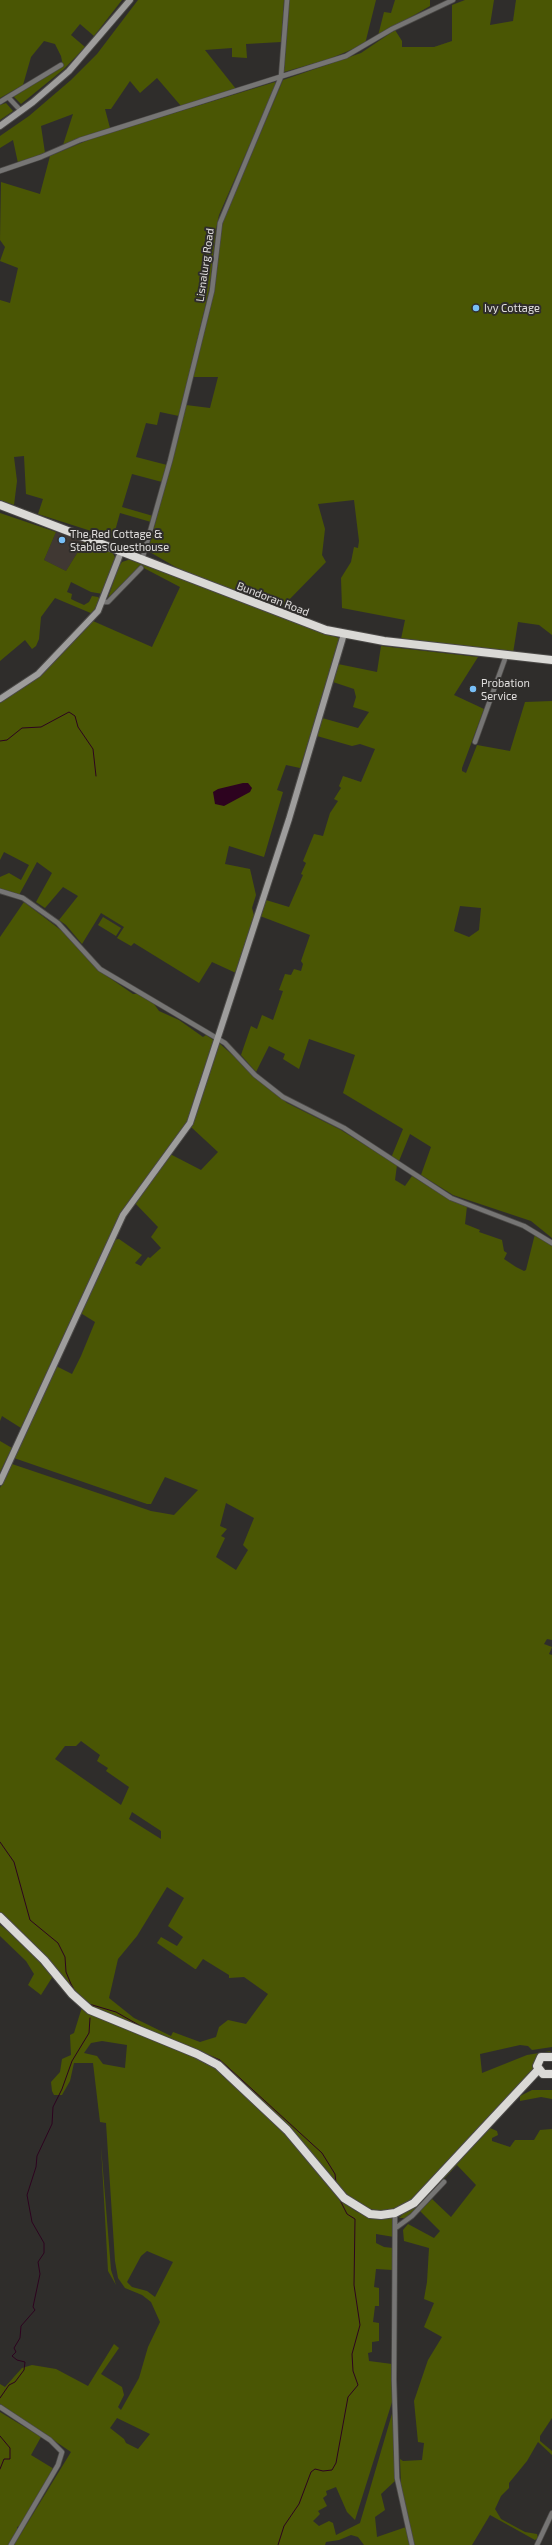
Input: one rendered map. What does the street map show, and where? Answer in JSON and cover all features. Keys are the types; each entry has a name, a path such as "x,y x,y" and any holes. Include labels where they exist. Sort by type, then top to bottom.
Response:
{"highway":[{"name":"Bundoran Road","path":"0,505 121,552 141,564 307,624 344,634 506,656 552,660"},
{"path":"1,1919 44,1960 72,1994 90,2010 218,2065 287,2130 351,2204 370,2214 381,2215 395,2213 408,2208 422,2196 538,2070"},
{"path":"552,2056 540,2059 537,2064 538,2070 545,2075 552,2074"}],"street":[{"path":"0,126 21,112 73,67 130,0"},
{"name":"Lisnalurg Road","path":"141,564 166,474 212,291 220,223 281,77 287,0"},
{"path":"0,171 41,157 80,140 346,56 392,29 453,0"},
{"path":"0,102 61,65"},
{"path":"8,97 21,112"},
{"path":"0,699 21,687 41,671 98,611 103,602 121,552"},
{"path":"103,602 108,602 141,564"},
{"path":"0,1482 122,1215 190,1122 289,819 344,634"},
{"path":"475,742 506,656"},
{"path":"0,891 22,898 58,924 100,969 218,1039 233,1050 255,1075 296,1105 344,1128 451,1198 524,1226 552,1243"},
{"path":"397,2227 412,2216 444,2182"},
{"path":"395,2213 397,2227 394,2337 397,2478 412,2545"},
{"path":"0,2407 50,2440 62,2452 58,2465 11,2545"},
{"path":"537,2545 552,2513"}],"shaded area":[{"path":"56,532 84,542 66,571 44,560"},
{"path":"248,783 252,788 250,792 224,806 215,804 213,792 218,789"}],"green space":[{"path":"0,0 122,0 94,36 80,24 71,35 85,47 64,69 21,104 13,96 63,66 61,56 55,44 44,41 31,57 23,85 0,98"},
{"path":"138,0 284,0 281,42 246,44 247,58 232,57 232,48 205,50 236,89 181,106 157,78 140,93 130,81 111,109 105,109 110,128 63,145 73,114 41,126 45,153 18,163 13,140 0,148 0,136 29,116 71,80 97,54"},
{"path":"289,0 376,0 365,44 329,59 284,72"},
{"path":"395,0 430,0 430,6 378,36 384,12 391,13"},
{"path":"465,0 494,0 490,25 513,21 516,0 552,0 552,635 539,625 518,622 513,653 401,639 405,620 342,608 341,578 351,562 354,547 358,548 359,541 354,500 318,504 325,529 322,555 326,562 282,607 186,573 148,551 186,405 210,408 218,377 192,377 205,326 222,224 283,80 361,53 395,30 402,41 402,47 434,47 452,41 452,5"},
{"path":"275,82 275,87 219,215 216,229 210,286 179,416 160,412 157,425 146,423 136,457 167,465 162,482 132,474 122,507 153,516 151,522 120,513 113,538 38,514 43,499 26,494 24,456 14,457 17,481 14,505 0,500 0,300 10,303 18,268 0,261 5,247 0,240 1,182 40,194 50,156 93,138"},
{"path":"6,103 13,111 0,120 0,105"},
{"path":"0,513 56,532 44,560 66,571 84,542 112,552 115,557 103,594 91,592 71,582 67,592 72,594 71,599 84,605 89,602 92,596 98,597 101,600 93,614 55,598 41,617 39,639 36,646 32,649 25,640 0,661"},
{"path":"131,559 341,639 300,768 286,765 277,790 283,792 264,857 229,846 225,864 250,869 256,895 252,908 255,919 236,973 212,962 199,983 134,943 131,946 117,938 124,927 101,913 82,944 66,925 59,920 78,896 63,887 45,908 36,902 52,873 37,862 19,895 0,889 0,877 9,873 21,880 29,865 4,852 0,860 0,703 36,679 93,621 152,647 180,587 140,566 108,598 118,568 122,562"},
{"path":"381,646 478,657 454,695 484,709 462,768 462,771 466,773 477,745 510,751 525,702 552,701 552,1238 531,1221 453,1195 421,1175 431,1147 410,1134 399,1161 391,1158 403,1129 343,1093 355,1055 309,1039 299,1069 283,1059 285,1054 269,1046 256,1072 241,1055 251,1026 257,1029 262,1015 273,1020 283,991 279,990 285,974 291,975 294,969 301,971 303,964 301,961 310,935 260,916 266,900 289,907 303,875 301,874 306,863 303,861 314,834 323,836 330,813 338,801 334,799 341,788 339,786 343,776 361,782 375,749 360,744 352,746 317,736 322,718 358,728 369,712 353,707 356,697 354,689 333,682 338,664 377,672","holes":["460,906 481,908 479,930 469,937 454,931"]},
{"path":"24,902 62,931 101,972 133,994 139,994 154,1004 159,1011 179,1020 203,1037 206,1035 215,1041 189,1121 129,1202 104,1248 21,1428 2,1416 0,1421 0,937"},
{"path":"103,917 121,928 116,936 98,925"},
{"path":"219,1043 287,1103 341,1130 397,1165 395,1180 405,1186 412,1176 449,1199 467,1206 465,1224 480,1230 479,1232 502,1240 504,1251 507,1253 504,1259 516,1267 524,1271 526,1270 535,1234 552,1246 552,1640 547,1639 544,1644 552,1647 549,1654 552,1655 552,2047 532,2050 528,2046 520,2045 480,2054 482,2073 527,2055 551,2051 413,2199 390,2212 367,2209 341,2201 357,2212 378,2218 393,2217 394,2237 376,2234 376,2243 384,2247 393,2248 393,2270 376,2269 374,2287 379,2288 379,2306 375,2306 373,2322 379,2323 379,2341 372,2342 372,2352 368,2353 369,2361 392,2364 392,2402 355,2520 347,2512 336,2487 326,2491 327,2495 323,2498 327,2506 318,2511 320,2514 313,2521 319,2526 329,2521 333,2523 336,2535 360,2523 394,2407 395,2481 381,2494 385,2510 375,2517 377,2537 406,2527 410,2545 364,2545 358,2537 351,2535 339,2540 326,2542 325,2545 14,2545 71,2452 0,2404 0,2384 5,2387 22,2368 32,2365 56,2369 88,2386 114,2344 119,2348 101,2374 122,2387 124,2395 118,2407 121,2410 139,2378 148,2347 160,2322 151,2302 142,2295 125,2288 118,2278 115,2261 106,2123 100,2122 93,2063 74,2063 70,2081 62,2095 54,2095 52,2091 51,2082 60,2072 62,2059 71,2055 70,2035 74,2033 83,2004 0,1914 0,1488 12,1464 151,1511 174,1515 198,1490 165,1477 151,1504 147,1504 14,1458 56,1366 72,1374 81,1356 95,1322 79,1312 113,1240 119,1239 142,1255 135,1263 141,1266 148,1257 150,1258 161,1248 151,1237 158,1227 134,1202 170,1154 201,1170 218,1152 191,1127","holes":["226,1503 254,1518 243,1545 248,1550 236,1570 216,1557 225,1538 221,1536 227,1529 220,1526","81,1741 100,1755 97,1761 108,1768 106,1771 129,1787 121,1805 55,1759 65,1746 76,1746","132,1812 161,1831 161,1839 129,1819","167,1887 184,1898 168,1926 183,1937 177,1946 161,1937 157,1943 195,1969 203,1959 229,1975 229,1978 244,1977 268,1994 246,2024 228,2020 219,2027 216,2037 200,2042 173,2032 171,2036 134,2018 109,1998 118,1959 137,1936","102,2041 127,2045 125,2068 103,2064 97,2056 84,2053 91,2043","147,2251 173,2262 155,2297 147,2291 132,2287 127,2282 141,2256","117,2418 150,2434 138,2449 126,2443 124,2439 110,2428"]},
{"path":"0,1441 12,1448 0,1472"},
{"path":"0,1925 11,1933 53,1976 41,1995 28,1985 34,1974 26,1961 0,1936"},
{"path":"532,2090 552,2090 552,2099 541,2097 520,2101 520,2096"},
{"path":"490,2128 497,2131 498,2135 492,2138 492,2141 510,2147 515,2140 534,2140 540,2130 552,2129 552,2418 540,2436 540,2441 552,2451 552,2455 538,2442 527,2461 509,2483 509,2488 501,2496 495,2509 501,2519 525,2532 537,2534 538,2538 535,2540 490,2515 472,2545 414,2545 401,2485 400,2459 403,2461 422,2460 424,2443 418,2442 414,2401 428,2360 442,2337 424,2327 434,2303 424,2299 427,2282 429,2248 404,2241 403,2230 408,2224 434,2238 440,2231 420,2211 432,2199 451,2217 476,2185 457,2165 407,2218 399,2218"},
{"path":"101,2146 111,2270 116,2285 108,2271"},
{"path":"0,2412 41,2437 31,2455 54,2469 20,2526 17,2527 17,2531 8,2545 0,2545"}],"waterway":[{"path":"0,741 7,740 22,728 41,727 69,712 75,716 78,727 93,749 96,776"},
{"path":"0,1842 14,1862 30,1920 58,1943 65,1957 66,1972 76,1993"},
{"path":"89,2004 116,2012 144,2028"},
{"path":"0,2398 9,2385 15,2382 24,2370 25,2362 17,2360 12,2356 16,2352 14,2348 20,2338 21,2326 35,2310 33,2307 40,2274 38,2262 44,2253 44,2243 32,2222 27,2195 36,2167 37,2156 52,2124 53,2107 62,2089 72,2061 89,2033 90,2018"},
{"path":"173,2040 220,2060 322,2153 335,2174 336,2183"},
{"path":"278,2545 284,2526 299,2504 311,2472 315,2469 323,2471 332,2470 336,2463 348,2397 358,2385 353,2371 352,2354 360,2325 354,2285 355,2219 347,2214 338,2196"},
{"path":"0,2436 10,2448 10,2459 4,2459 0,2469"}],"place":[{"name":"Ivy Cottage","path":"476,308"},
{"name":"The Red Cottage & Stables Guesthouse","path":"62,540"},
{"name":"Probation Service","path":"473,689"}]}
